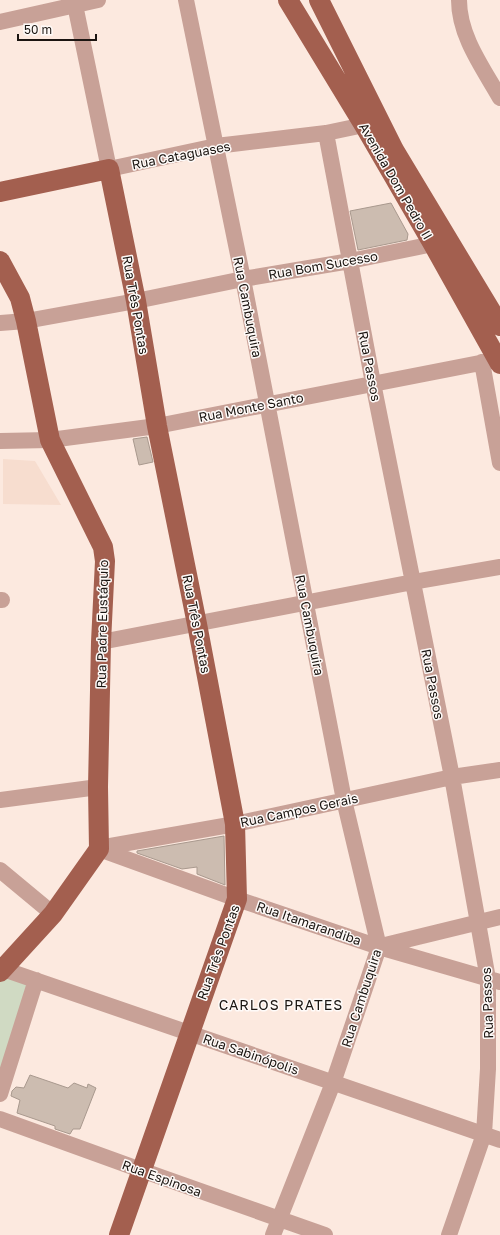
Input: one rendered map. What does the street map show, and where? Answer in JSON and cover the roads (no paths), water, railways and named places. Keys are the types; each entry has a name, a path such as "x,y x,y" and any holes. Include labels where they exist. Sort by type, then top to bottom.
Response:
{"main road":[{"name":"Avenida Dom Pedro II","path":"288,0 364,125 433,244 495,361"},
{"name":"Avenida Dom Pedro II","path":"320,0 394,150 500,326"},
{"name":"Rua Cataguases","path":"0,191 109,169"},
{"name":"Rua Três Pontas","path":"109,169 136,301 157,426 235,824 238,899 118,1235"},
{"name":"Rua Padre Eustáquio","path":"0,261 20,298 50,440 102,547 105,561 101,642 98,787 99,849"},
{"path":"1,970 53,914 99,849"}],"street":[{"path":"0,22 74,3 98,0"},
{"name":"Rua Cambuquira","path":"186,0 243,280 344,800 379,947 333,1083 273,1235"},
{"path":"459,0 459,10 463,28 469,44 500,98"},
{"name":"Rua Três Pontas","path":"74,3 109,169"},
{"name":"Rua Cataguases","path":"109,169 216,146 326,133 364,125"},
{"name":"Rua Passos","path":"326,133 373,383 452,777 478,922 494,981 484,1134 449,1235"},
{"name":"Rua Bom Sucesso","path":"0,323 26,321 136,301 433,244"},
{"path":"495,361 500,463"},
{"name":"Rua Monte Santo","path":"0,441 50,440 157,426 373,383 495,361"},
{"path":"101,642 306,602 500,567"},
{"name":"Rua Campos Gerais","path":"99,849 235,824 452,777 500,770"},
{"path":"0,800 98,787"},
{"name":"Rua Itamarandiba","path":"99,849 238,899 379,947 494,981"},
{"path":"0,870 53,914"},
{"path":"379,947 500,917"},
{"name":"Rua Sabinópolis","path":"1,970 36,980 500,1140"},
{"path":"0,1094 36,980"},
{"name":"Rua Espinosa","path":"0,1119 325,1235"}],"district":[{"name":"CARLOS PRATES","path":"281,1005"}]}
